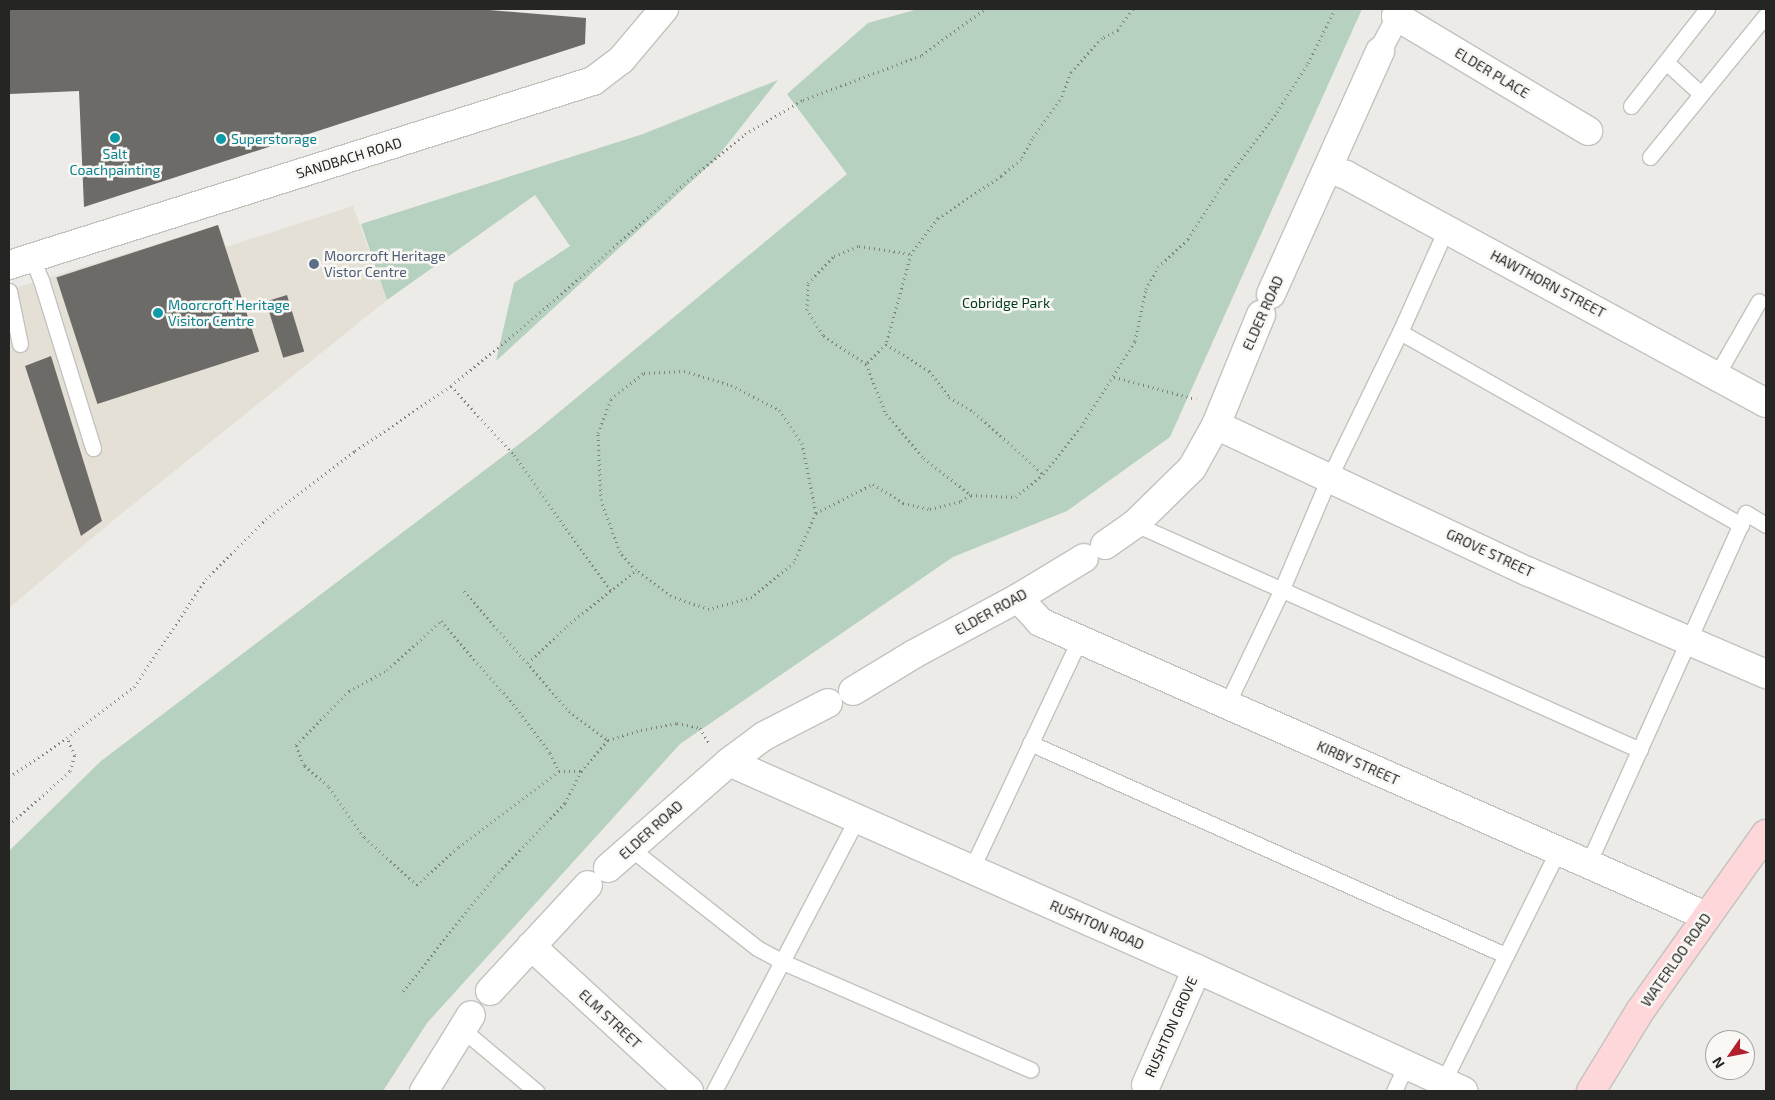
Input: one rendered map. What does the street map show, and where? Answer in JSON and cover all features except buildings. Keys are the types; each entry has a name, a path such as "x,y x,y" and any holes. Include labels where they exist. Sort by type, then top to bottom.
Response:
{"main road":[{"name":"WATERLOO ROAD","path":"1591,1091 1640,1011 1766,834"}],"street":[{"name":"SANDBACH ROAD","path":"20,261 593,81 621,60 664,9"},
{"name":"ELDER ROAD","path":"424,1091 466,1022 490,991 531,946 598,877 724,766 764,736 853,691 914,654 1018,598 1095,552 1135,524 1170,492 1192,468 1220,415 1266,305 1396,17"},
{"name":"ELDER PLACE","path":"1396,17 1588,131"},
{"name":"HAWTHORN STREET","path":"1328,169 1346,175 1766,403"},
{"name":"GROVE STREET","path":"1220,415 1330,478 1529,572 1766,674"},
{"name":"KIRBY STREET","path":"1018,598 1040,622 1226,706 1706,916"},
{"name":"RUSHTON ROAD","path":"724,766 856,819 1197,969 1453,1087"},
{"name":"ELM STREET","path":"531,946 689,1091"},
{"name":"RUSHTON GROVE","path":"1146,1085 1197,969"}],"lane":[{"path":"1631,106 1707,9"},
{"path":"1650,157 1766,15"},
{"path":"1666,62 1701,94"},
{"path":"1226,706 1281,591 1330,478 1400,332 1446,229"},
{"path":"20,261 41,280 93,448"},
{"path":"9,290 20,344"},
{"path":"1716,376 1758,302"},
{"path":"1400,332 1741,525"},
{"path":"1588,864 1746,513 1766,525"},
{"path":"1135,524 1281,591 1640,750"},
{"path":"971,870 1079,640"},
{"path":"1030,742 1505,955"},
{"path":"714,1091 856,819"},
{"path":"630,848 757,948 783,962 1031,1070"},
{"path":"1453,1087 1505,955 1558,850"},
{"path":"466,1022 536,1091"},
{"path":"1394,1091 1406,1065"}],"path":[{"path":"9,777 67,738 134,687 206,579 266,519 355,451 451,386 550,304 684,184 745,134 803,100 922,55 985,9"},
{"path":"866,364 886,344 911,254 938,218 1001,176 1021,159 1032,139 1060,100 1071,72 1102,38 1118,30 1133,9"},
{"path":"816,513 873,484 903,503 930,509 960,502 971,495 1016,497 1043,474 1081,427 1114,378 1135,341 1146,289 1158,267 1188,239 1226,179 1277,112 1308,63 1335,9"},
{"path":"911,254 859,246 834,256 808,283 807,310 824,335 866,364 886,414 924,458 971,495"},
{"path":"886,344 929,372 950,398 974,412 1043,474"},
{"path":"684,372 731,385 779,410 802,443 816,513 794,562 752,597 709,609 671,596 636,570 620,552 601,500 598,433 611,399 644,373 684,372"},
{"path":"1114,378 1220,415"},
{"path":"451,386 514,454 611,591"},
{"path":"528,663 566,626 636,570"},
{"path":"464,591 570,711 608,740"},
{"path":"559,771 550,753 513,704 441,620 387,670 349,691 296,745 304,765 328,786 364,837 417,885 458,847 559,771 581,771"},
{"path":"403,991 495,876 565,803 581,771 608,740 641,730 678,723 700,728 724,766"},
{"path":"9,825 70,771 75,755 67,738"}],"shaded area":[{"path":"353,206 387,300 110,523 9,608 9,290 218,225 226,247"}],"green space":[{"name":"Cobridge Park","path":"918,9 1362,9 1170,437 1067,511 953,557 680,744 427,1023 383,1091 9,1091 9,851 101,761 535,432 847,174 787,94 868,23"},
{"path":"778,80 715,160 496,361 514,283 570,246 535,195 387,300 361,224 643,134"}],"place":[{"name":"Salt Coachpainting","path":"115,138"},
{"name":"Superstorage","path":"221,139"},
{"name":"Moorcroft Heritage Vistor Centre","path":"314,264"},
{"name":"Moorcroft Heritage Visitor Centre","path":"158,313"}]}
